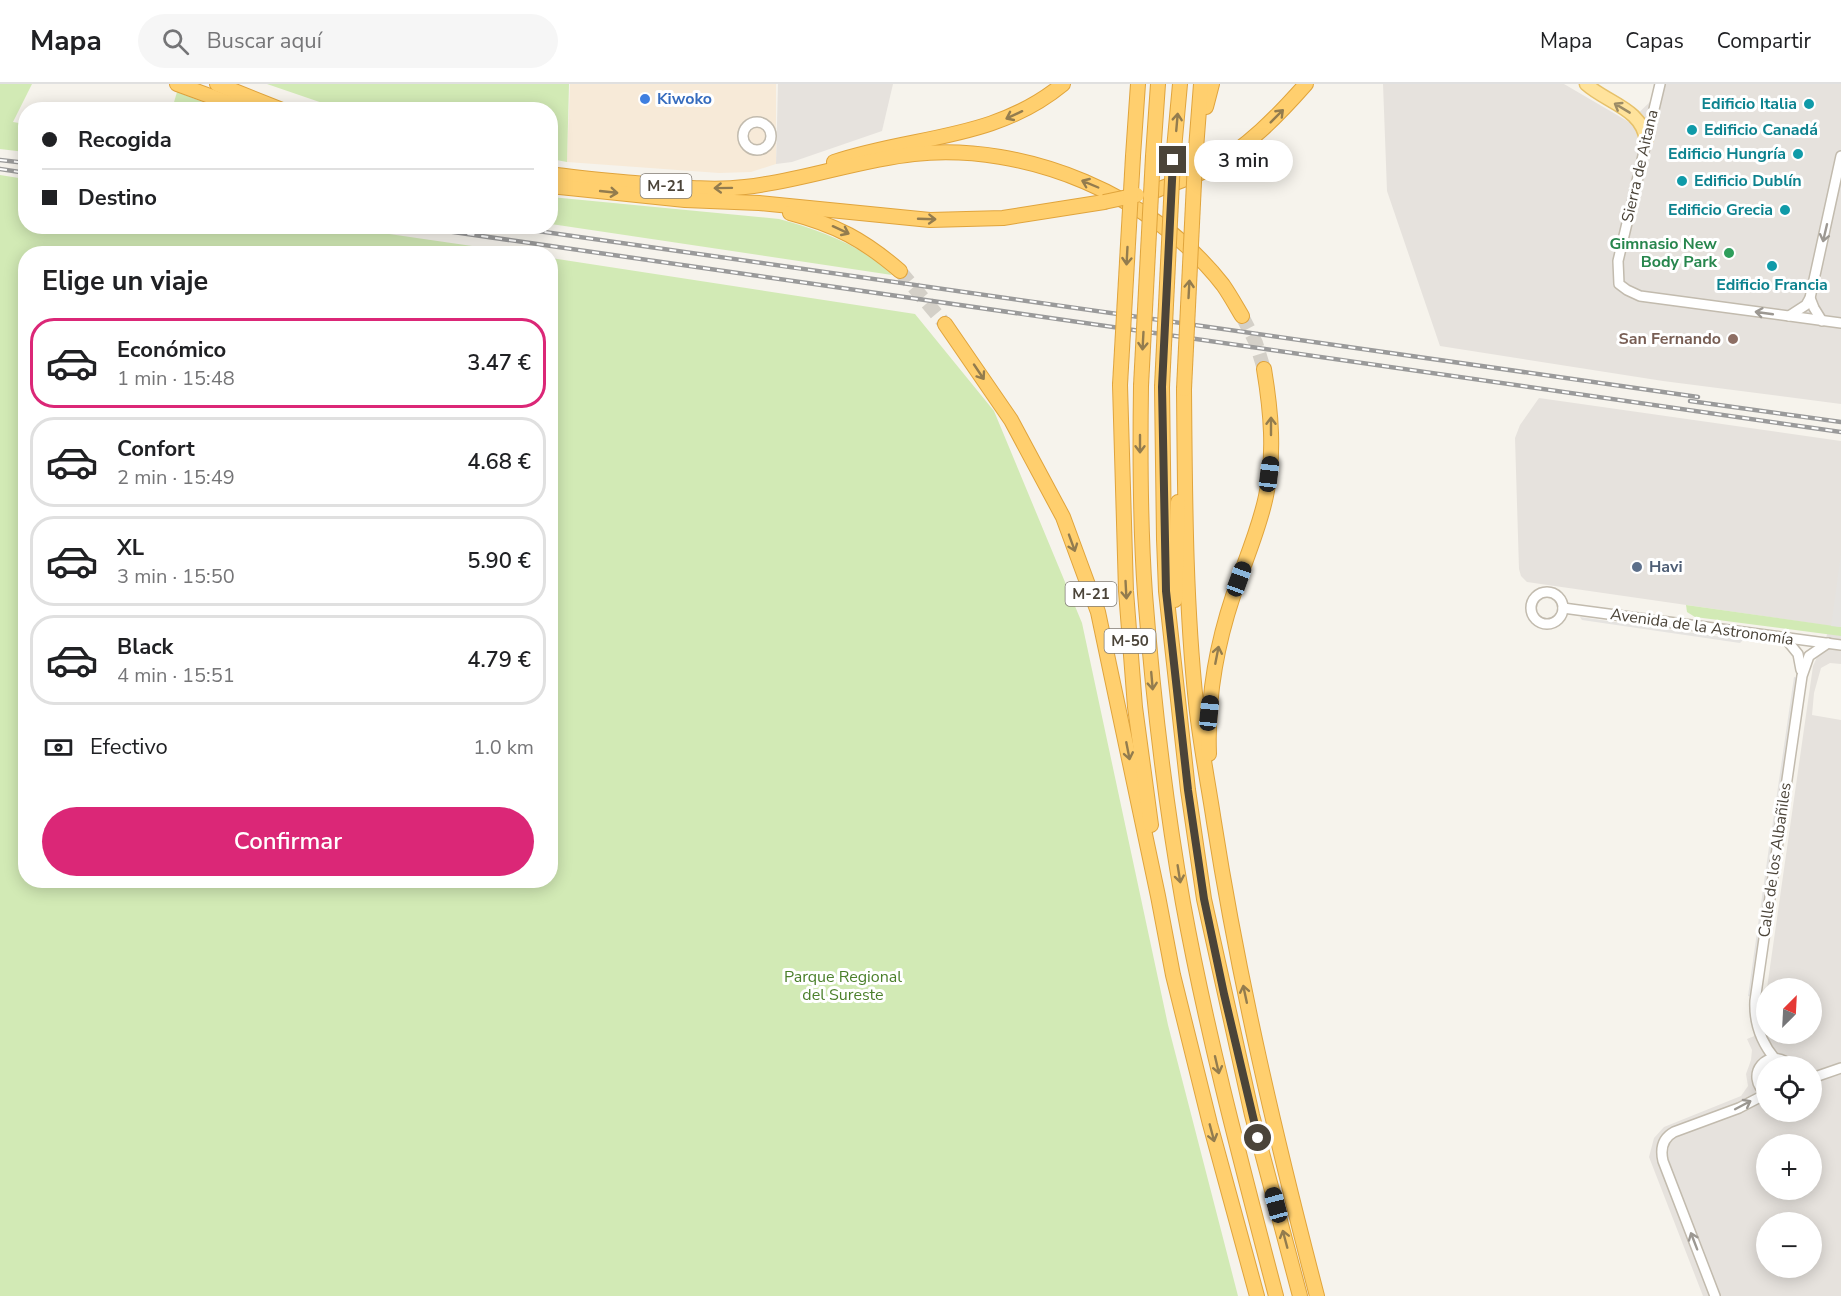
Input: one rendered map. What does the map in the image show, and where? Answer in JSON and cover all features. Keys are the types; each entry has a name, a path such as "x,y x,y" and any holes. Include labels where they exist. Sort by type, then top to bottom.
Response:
{"highway":[{"path":"177,84 226,102"},
{"path":"194,84 236,102"},
{"path":"216,84 263,102"},
{"path":"229,84 267,102"},
{"path":"781,181 856,154 917,143 1002,121 1027,109 1063,84"},
{"name":"M-50","path":"1138,84 1120,385 1126,591 1135,707 1158,896 1173,975 1210,1124 1257,1296"},
{"name":"M-50","path":"1158,84 1141,386 1140,491 1145,593 1155,708 1167,805 1202,999 1275,1296"},
{"name":"M-50","path":"1180,84 1173,160 1162,387 1166,591 1188,790 1204,899 1252,1115 1300,1296"},
{"path":"1171,634 1175,617 1175,539 1201,84"},
{"path":"1196,158 1212,84"},
{"name":"M-21","path":"558,187 930,220 1003,218 1104,202 1157,190 1207,169 1244,146 1277,117 1306,84"},
{"name":"M-21","path":"558,175 692,189 745,188 795,180 887,158 916,154 980,154 1042,167 1103,190 1139,211 1197,256 1224,286 1242,316"},
{"name":"M-21","path":"717,202 785,212 834,227 856,237 900,271"},
{"name":"M-21","path":"945,324 1011,420 1063,517 1098,612 1158,896"},
{"path":"1212,809 1209,713 1215,669 1224,627 1267,495 1271,454 1271,409 1264,369"},
{"path":"1184,389 1188,591 1201,748 1232,930 1252,1030 1292,1202 1317,1296"}],"main road":[{"path":"1586,84 1630,112 1641,122 1646,141"}],"street":[{"name":"Sierra de Aitana","path":"1660,84 1618,261 1619,284 1640,296 1789,316"},
{"path":"1789,316 1806,305 1810,298 1841,156"},
{"path":"1810,298 1822,321"},
{"path":"1789,316 1841,323"},
{"name":"Avenida de la Astronomía","path":"1563,608 1841,645"},
{"name":"Calle de los Albañiles","path":"1785,638 1798,654 1802,676"},
{"name":"Calle de los Albañiles","path":"1758,978 1802,676 1809,656 1828,643"},
{"name":"Calle de los Albañiles","path":"1756,994 1756,1021"},
{"name":"Calle de los Albañiles","path":"1763,1044 1773,1056"},
{"path":"1822,1075 1841,1068"},
{"path":"1715,1296 1663,1161 1661,1149 1666,1138 1674,1132 1739,1108 1756,1099"}],"shaded area":[{"path":"570,84 776,84 776,164 751,172 719,173 567,162"},
{"path":"778,84 893,84 882,131 792,162 776,164"},
{"path":"1383,84 1564,84 1629,122 1653,99 1657,84 1841,84 1841,404 1663,381 1440,346 1387,191"},
{"path":"1539,398 1841,441 1841,664 1830,663 1821,668 1814,693 1812,715 1841,720 1841,1296 1703,1296 1649,1157 1654,1138 1664,1127 1741,1096 1748,1086 1746,1074 1751,1060 1752,1050 1747,1039 1756,1035 1756,1044 1822,1044 1822,978 1768,978 1813,666 1831,626 1527,582 1521,576 1519,569 1515,438 1520,425"},
{"path":"1841,553 1841,627 1831,626"},
{"path":"1580,617 1743,640 1740,643 1582,620"},
{"path":"1794,677 1798,678 1775,836 1771,835"},
{"path":"1770,840 1775,840 1752,997 1748,996"}],"green space":[{"path":"0,84 32,84 23,102 18,102 18,112 13,122 18,123 18,151 0,149"},
{"path":"267,84 569,84 567,162 558,160 558,102 320,102"},
{"path":"177,92 203,102 174,102"},
{"name":"Parque Regional del Sureste","path":"0,175 18,178 18,234 389,234 472,246 18,246 18,888 558,888 558,259 915,314 994,411 1082,623 1168,1025 1238,1296 0,1296"},
{"path":"558,198 779,219 839,240 867,255 892,275 558,225"},
{"path":"1686,605 1841,627 1841,636 1695,617 1687,612"}],"tunnel":[{"path":"900,271 945,324"},
{"path":"1242,316 1256,343 1264,369"}],"railway":[{"path":"0,160 18,162"},
{"path":"0,169 18,172"},
{"path":"467,234 551,246"},
{"path":"558,234 1698,397"},
{"path":"558,247 1841,432"},
{"path":"1690,401 1841,422"}],"place":[{"name":"Kiwoko","path":"645,99"},
{"name":"Edificio Italia","path":"1809,104"},
{"name":"Edificio Canadá","path":"1692,130"},
{"name":"Edificio Hungría","path":"1798,154"},
{"name":"Edificio Dublín","path":"1682,181"},
{"name":"Edificio Grecia","path":"1785,210"},
{"name":"Gimnasio New Body Park","path":"1729,253"},
{"name":"Edificio Francia","path":"1772,266"},
{"name":"San Fernando","path":"1733,339"},
{"name":"Havi","path":"1637,567"}],"route":[{"path":"1173,160 1162,387 1166,591 1188,790 1204,899 1258,1138"}]}
